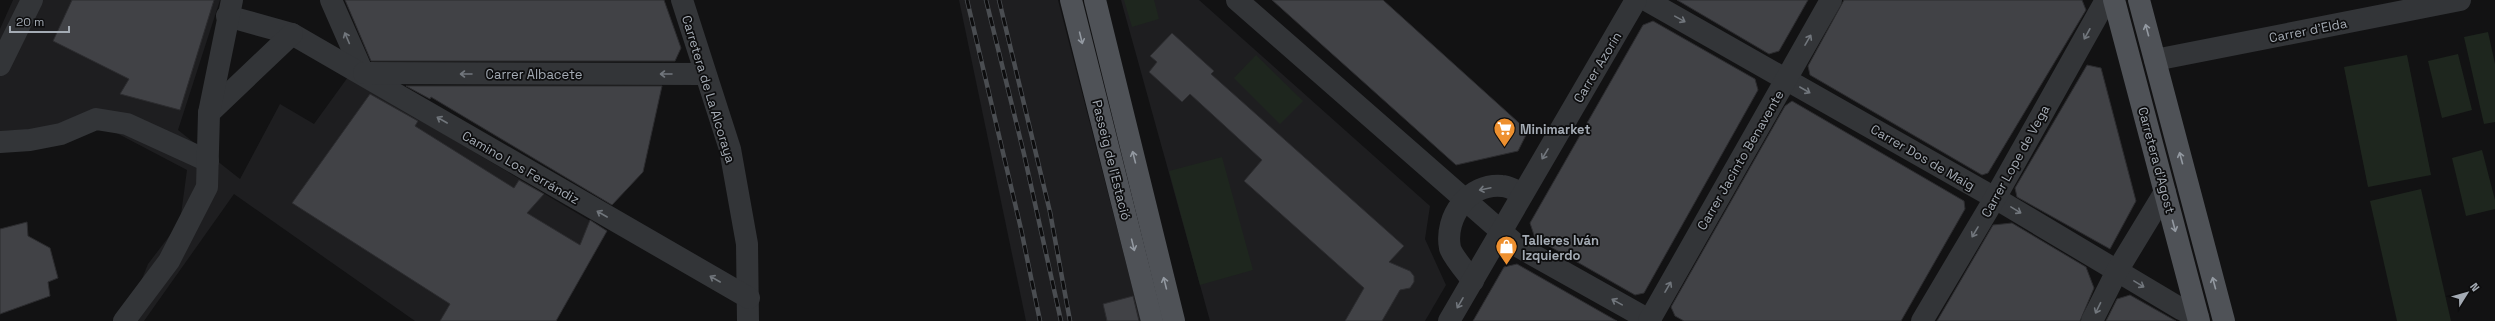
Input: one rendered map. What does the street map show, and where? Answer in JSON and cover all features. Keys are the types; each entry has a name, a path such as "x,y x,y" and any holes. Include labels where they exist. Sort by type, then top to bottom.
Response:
{"main road":[{"name":"Passeig de l'Estació","path":"1071,0 1152,321"},
{"name":"Passeig de l'Estació","path":"1095,0 1174,321"},
{"name":"Carretera d'Agost","path":"2114,0 2199,319"},
{"name":"Carretera d'Agost","path":"2139,0 2224,321"},
{"path":"2132,67 2155,60"}],"street":[{"path":"0,65 32,0"},
{"path":"332,0 363,73"},
{"name":"Carretera de La Alcoraya","path":"682,0 730,149 747,244 749,298 748,321"},
{"path":"1237,0 1463,200 1519,247 1650,321"},
{"name":"Carrer Azorín","path":"1449,321 1522,193 1636,0"},
{"name":"Carrer Dos de Maig","path":"1646,0 1995,198 2199,319"},
{"name":"Carrer Jacinto Benavente","path":"1650,321 1831,0"},
{"name":"Carrer Lope de Vega","path":"1922,321 1995,198 2106,0"},
{"name":"Carrer d’Elda","path":"2155,60 2460,0"},
{"path":"124,321 169,262 207,187 209,113 230,8"},
{"name":"Camino Los Ferrándiz","path":"230,8 292,34 363,73 749,298"},
{"path":"209,113 292,34"},
{"name":"Carrer Albacete","path":"363,73 705,74"},
{"path":"0,142 30,140 61,134 96,118 127,124 208,161"},
{"path":"1473,281 1450,248 1452,223 1463,200 1479,189 1502,186 1522,193"},
{"path":"2092,321 2117,271 2165,192"}],"shaded area":[{"path":"13,0 220,0 178,130 240,179 280,104 314,124 348,77 607,231 556,321 415,321 234,194 144,321 125,321 148,264 180,222 187,170 107,128 0,131 0,29"},
{"path":"959,0 1058,0 1141,321 1026,321"},
{"path":"1121,0 1199,0 1430,206 1425,239 1446,285 1425,321 1210,321"},
{"path":"1124,0 1154,0 1159,19 1132,27"},
{"path":"2488,32 2495,64 2495,122 2484,124 2464,37"},
{"path":"2458,54 2472,110 2442,118 2428,61"},
{"path":"1256,55 1303,101 1280,124 1234,78"},
{"path":"2407,55 2431,175 2368,187 2344,67"},
{"path":"2482,150 2495,200 2495,209 2466,216 2452,158"},
{"path":"1222,157 1253,270 1200,285 1169,171"},
{"path":"2421,189 2451,321 2397,321 2370,201"}],"building":[{"path":"72,0 214,0 180,110 120,94 129,79 53,41"},
{"path":"345,0 664,0 681,48 675,61 371,61"},
{"path":"1272,0 1383,0 1528,131 1518,151 1456,165"},
{"path":"1677,0 1808,0 1779,51 1769,54"},
{"path":"1844,0 2082,0 2086,10 1988,173 1982,175 1810,75 1808,66"},
{"path":"1653,21 1755,79 1758,90 1644,293 1635,295 1535,238 1530,223 1643,25"},
{"path":"1172,33 1214,71 1211,74 1404,246 1389,262 1410,271 1414,276 1414,282 1410,288 1400,290 1382,321 1345,321 1364,288 1244,181 1262,160 1190,94 1182,102 1149,72 1157,62 1150,56"},
{"path":"2087,65 2101,68 2136,201 2110,249 2017,197 2015,188"},
{"path":"406,86 662,86 643,172 612,205 431,97 430,99"},
{"path":"370,94 418,121 415,126 514,188 519,180 544,194 527,213 580,245 590,220 607,231 556,321 440,321 450,304 292,203"},
{"path":"1792,101 1964,201 1965,209 1901,321 1684,321 1675,316 1671,307 1785,106"},
{"path":"27,222 28,236 50,248 58,278 48,282 50,296 0,314 0,229"},
{"path":"2012,223 2086,267 2094,288 2080,321 1937,321 1993,225"},
{"path":"1517,264 1617,321 1473,321 1504,267"},
{"path":"2130,295 2176,321 2106,321 2117,299"},
{"path":"1133,296 1139,321 1107,321 1103,304"}],"railway":[{"path":"967,0 1021,229 1040,321"},
{"path":"986,0 1024,154 1061,321"},
{"path":"999,0 1050,212 1070,321"}],"place":[{"name":"Minimarket","path":"1505,148"},
{"name":"Talleres Iván Izquierdo","path":"1507,266"}]}
